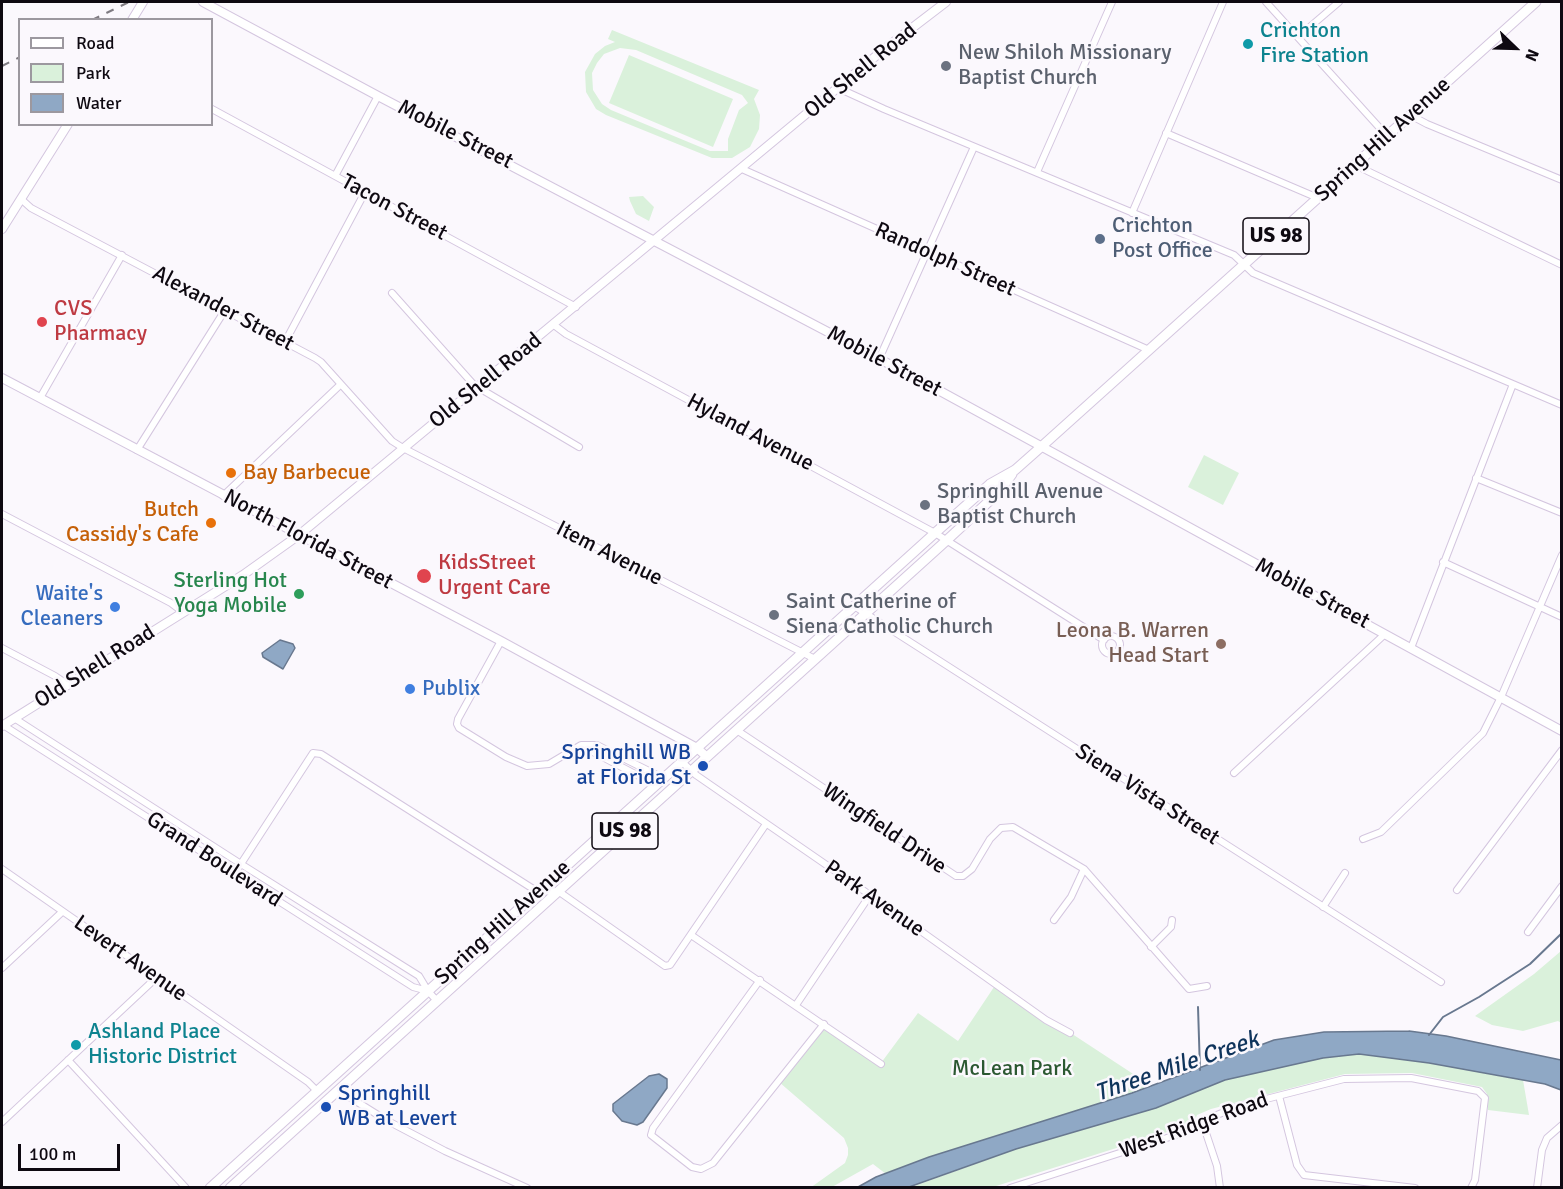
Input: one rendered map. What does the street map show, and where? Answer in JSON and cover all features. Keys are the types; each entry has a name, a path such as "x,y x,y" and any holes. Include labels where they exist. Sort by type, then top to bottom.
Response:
{"main road":[{"path":"133,18 143,2"},
{"name":"Spring Hill Avenue","path":"230,1188 947,540 998,493 1015,470 1536,2"},
{"path":"2,229 67,126"},
{"name":"Spring Hill Avenue","path":"210,1188 990,484 1015,470"}],"street":[{"name":"Mobile Street","path":"203,2 879,359 1562,731"},
{"name":"Old Shell Road","path":"2,725 243,575 299,535 838,88 946,2"},
{"path":"1037,172 1112,2"},
{"path":"1132,213 1223,2"},
{"path":"1266,2 1387,136"},
{"path":"1298,37 1339,2"},
{"path":"838,88 864,101 1234,255 1254,274 1562,405"},
{"path":"335,176 378,96"},
{"name":"Tacon Street","path":"213,110 576,306"},
{"path":"1410,115 1426,124 1561,178"},
{"path":"1166,133 1318,198"},
{"path":"879,359 974,147"},
{"path":"1355,165 1562,265"},
{"name":"Randolph Street","path":"742,169 1149,350"},
{"path":"285,342 365,192"},
{"name":"Alexander Street","path":"21,199 31,208 321,362 392,441 403,448"},
{"path":"40,398 122,255"},
{"path":"393,293 478,388 579,447"},
{"path":"137,450 225,310"},
{"name":"Hyland Avenue","path":"554,325 582,343 936,533 1104,640"},
{"name":"North Florida Street","path":"2,378 501,641 697,748 707,757"},
{"path":"1411,648 1513,384"},
{"path":"224,496 340,385"},
{"name":"Item Avenue","path":"403,448 815,659"},
{"path":"1476,478 1562,513"},
{"path":"2,514 171,603 183,612"},
{"path":"1363,838 1381,831 1483,733 1501,697 1562,555"},
{"path":"1443,562 1562,616"},
{"name":"Siena Vista Street","path":"854,606 1442,982"},
{"path":"1233,773 1385,634"},
{"path":"501,641 457,724 459,728 506,758 527,766 549,764 581,745 590,747 597,745 663,778"},
{"path":"2,648 67,684"},
{"name":"Grand Boulevard","path":"14,718 419,976 437,1001"},
{"name":"Grand Boulevard","path":"2,725 413,987 428,991"},
{"name":"Wingfield Drive","path":"738,731 956,876 963,876 972,869 990,839 1000,828 1013,827 1084,868 1189,989 1207,986"},
{"path":"590,747 593,752 656,785"},
{"path":"1457,890 1562,750"},
{"path":"235,873 313,753 321,754 538,892 558,891 665,966 670,965 766,824"},
{"name":"Park Avenue","path":"681,762 691,772 1046,1020 1070,1033"},
{"path":"1054,920 1071,897 1084,868"},
{"name":"Levert Avenue","path":"2,869 308,1082 317,1091"},
{"path":"1323,907 1345,873"},
{"path":"1528,932 1562,886"},
{"path":"796,1005 870,895"},
{"path":"2,968 62,912"},
{"path":"1151,947 1171,927 1172,920"},
{"path":"691,935 881,1064"},
{"path":"2,1122 157,977"},
{"path":"760,980 653,1128 651,1135 692,1167 701,1168 713,1163 824,1024"},
{"path":"68,1060 186,1188"},
{"name":"West Ridge Road","path":"1010,1188 1176,1135 1202,1121 1239,1106 1344,1079 1411,1078 1478,1091 1485,1098 1475,1180 1471,1188"},
{"path":"338,1090 416,1136 527,1188"},
{"path":"1279,1096 1297,1165 1304,1175 1415,1188"},
{"path":"1202,1121 1217,1166 1220,1188"},
{"path":"1537,1188 1542,1150 1547,1138 1562,1125"},
{"path":"1351,1188 1352,1180"}],"green space":[{"path":"612,30 759,90 754,99 760,115 759,129 750,147 732,158 712,158 596,109 586,92 585,72 595,54 615,42 608,39","holes":["620,48 636,50 742,95 748,103 739,110 728,139 728,151 710,151 611,110 602,104 593,90 592,73 597,63 604,54"]},
{"path":"629,55 733,99 713,147 609,103"},
{"path":"643,196 654,207 649,221 636,214 629,197"},
{"path":"1204,455 1239,473 1223,505 1188,487"},
{"path":"1561,951 1561,1023 1558,1021 1523,1031 1492,1025 1475,1016 1534,974"},
{"name":"McLean Park","path":"996,984 1150,1085 1132,1093 929,1157 886,1174 873,1164 832,1187 810,1188 845,1163 848,1148 844,1138 779,1082 824,1024 881,1063 918,1013 958,1041"},
{"path":"1359,1054 1429,1063 1523,1080 1529,1115 1488,1110 1487,1094 1482,1087 1412,1073 1345,1074 1211,1109 1197,1115 1194,1123 1186,1126 993,1187 909,1188 1016,1149 1156,1108 1225,1080 1323,1058"}],"water":[{"path":"280,640 293,644 295,648 283,669 263,657 262,653"},
{"path":"1409,1031 1446,1036 1561,1060 1561,1090 1545,1084 1429,1063 1359,1054 1323,1058 1225,1080 1156,1108 1016,1149 909,1187 858,1187 876,1177 929,1157 1132,1093 1274,1040 1324,1032"},
{"path":"659,1074 667,1079 667,1088 643,1122 637,1125 622,1121 613,1111 613,1104 649,1076"}],"waterway":[{"path":"1429,1035 1443,1017 1530,964 1562,933"},
{"name":"Three Mile Creek","path":"1198,1007 1200,1070"}],"railway":[{"path":"96,18 129,2"},
{"path":"2,66 18,58"}],"place":[{"name":"Crichton Fire Station","path":"1248,44"},
{"name":"New Shiloh Missionary Baptist Church","path":"946,66"},
{"name":"Crichton Post Office","path":"1100,239"},
{"name":"CVS Pharmacy","path":"42,322"},
{"name":"Bay Barbecue","path":"231,473"},
{"name":"Springhill Avenue Baptist Church","path":"925,505"},
{"name":"Butch Cassidy's Cafe","path":"211,523"},
{"name":"KidsStreet Urgent Care","path":"424,576"},
{"name":"Sterling Hot Yoga Mobile","path":"299,594"},
{"name":"Waite's Cleaners","path":"115,607"},
{"name":"Saint Catherine of Siena Catholic Church","path":"774,615"},
{"name":"Leona B. Warren Head Start","path":"1221,644"},
{"name":"Publix","path":"410,689"},
{"name":"Springhill WB at Florida St","path":"703,766"},
{"name":"Ashland Place Historic District","path":"76,1045"},
{"name":"Springhill WB at Levert","path":"326,1107"}]}
